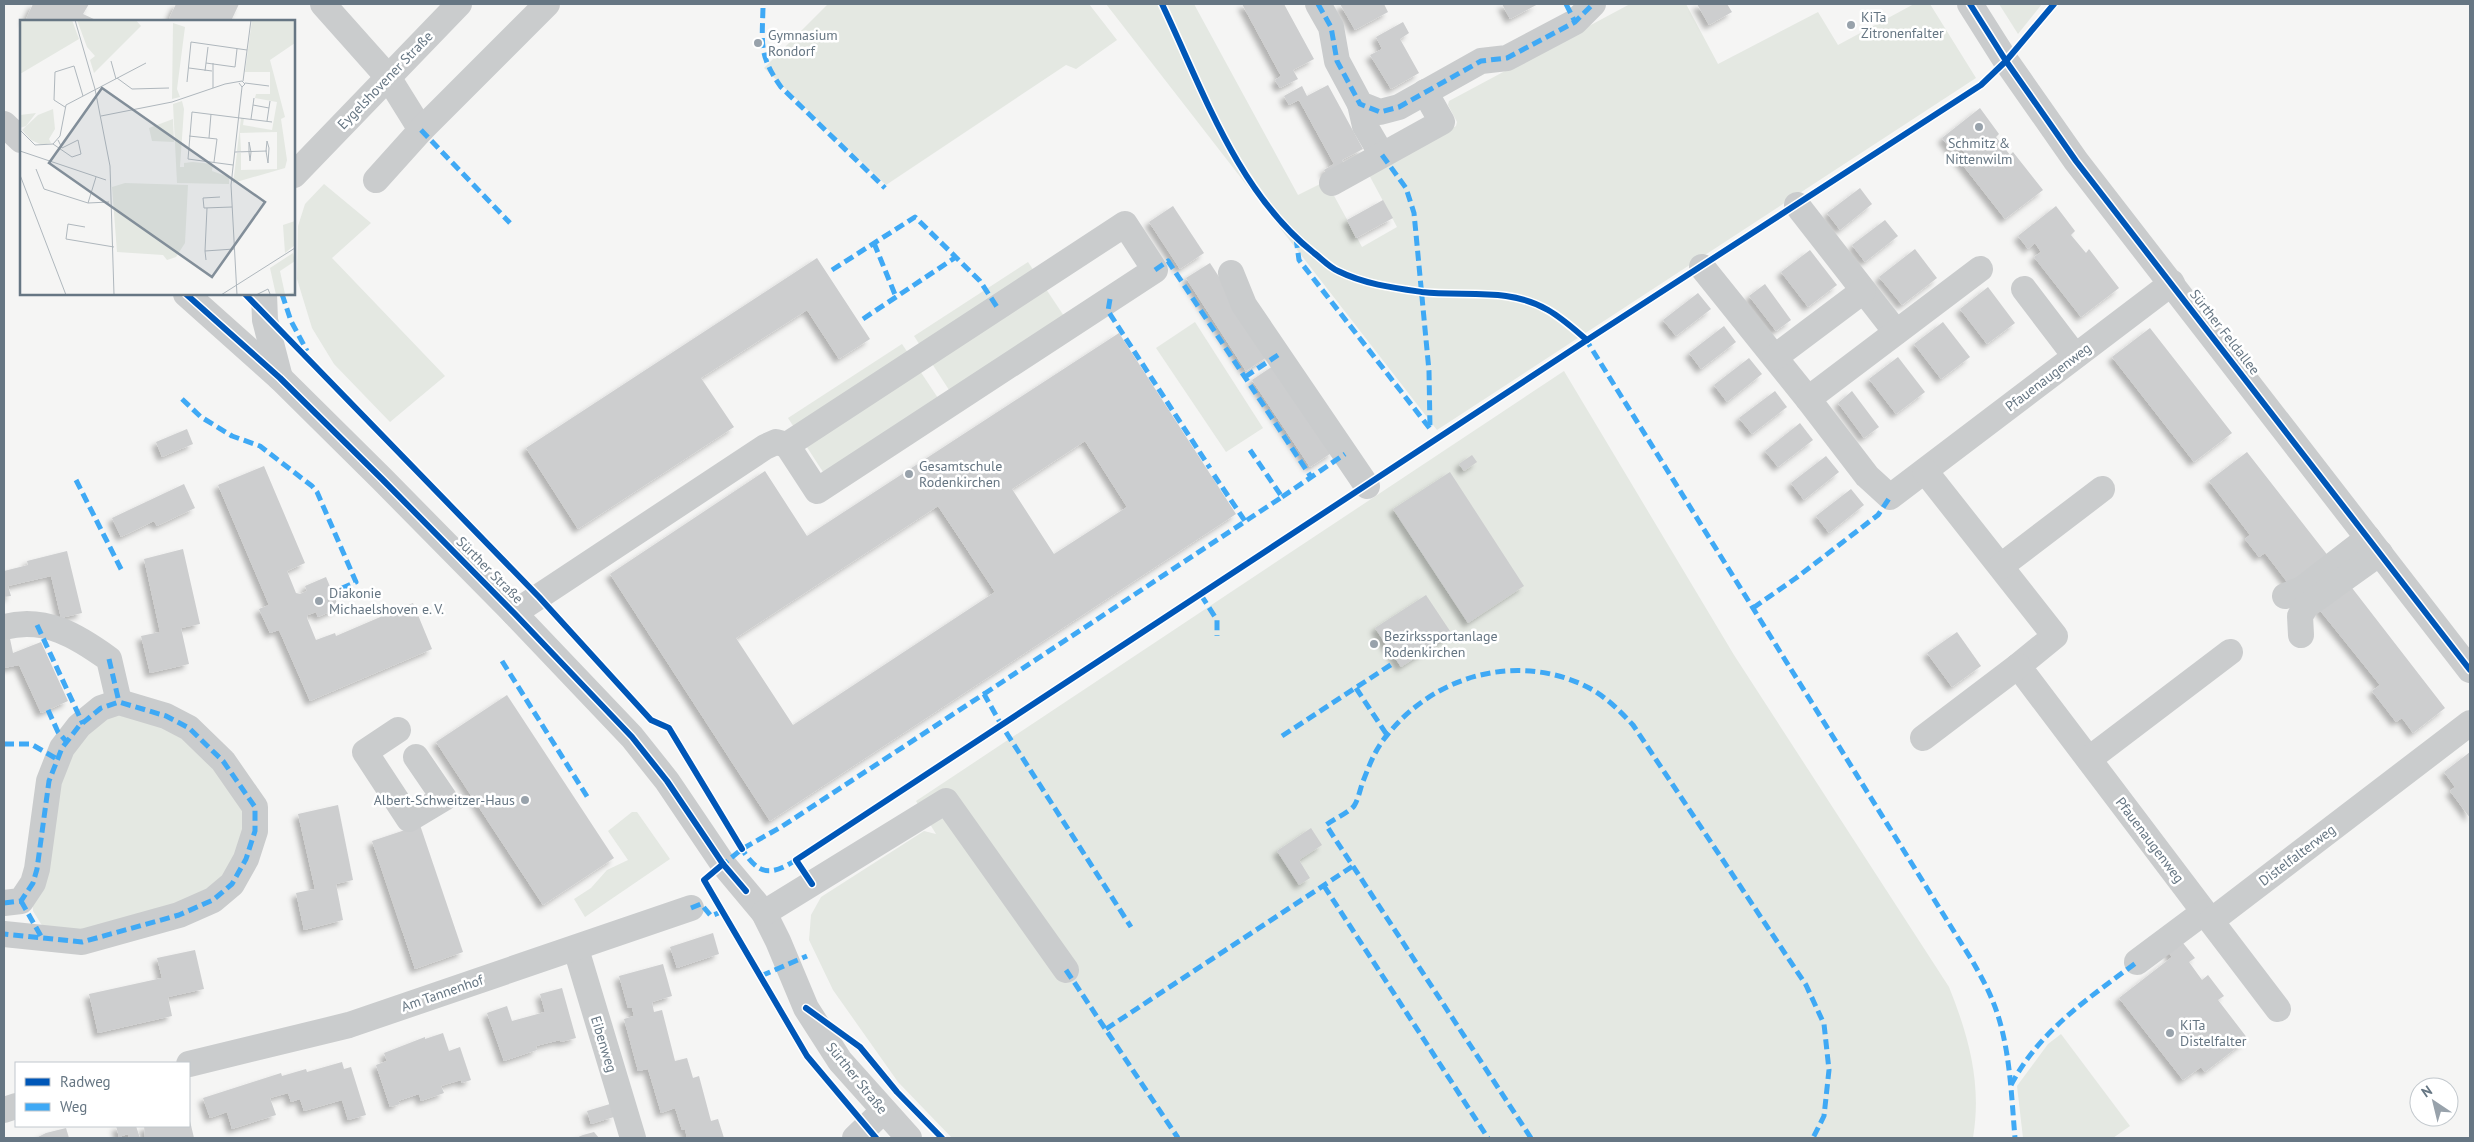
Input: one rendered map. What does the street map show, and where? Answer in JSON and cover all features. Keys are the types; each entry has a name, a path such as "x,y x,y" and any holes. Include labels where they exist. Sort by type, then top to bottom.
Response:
{"street":[{"path":"323,4 388,78 421,130"},
{"name":"Eygelshovener Straße","path":"295,174 303,162 459,4"},
{"path":"376,180 421,130 547,4"},
{"path":"1318,4 1331,27 1337,61 1360,104 1365,126 1382,155"},
{"name":"Sürther Feldallee","path":"1970,4 2006,62 2049,125 2470,670"},
{"path":"1360,104 1380,112 1399,107 1481,61 1508,58 1578,10"},
{"path":"1332,183 1442,122 1425,92"},
{"path":"4,124 20,139"},
{"path":"1797,205 1896,332"},
{"path":"514,613 765,447 776,442 787,445 817,491 1155,270 1125,224 787,445"},
{"name":"Pfauenaugenweg","path":"1702,267 1775,357 1867,476 1890,497 2172,283"},
{"path":"1808,399 1980,269"},
{"path":"1231,273 1244,305 1367,486"},
{"path":"2024,289 2075,356"},
{"path":"1775,357 1863,291"},
{"name":"Sürther Straße","path":"187,295 280,378 514,613 632,737 667,781 723,864 764,913 806,1008 840,1061 909,1138"},
{"path":"264,295 265,320 280,378"},
{"path":"1923,738 2055,636 1925,471"},
{"path":"2001,566 2102,489"},
{"path":"2285,596 2302,589 2374,546"},
{"path":"2301,636 2300,616 2306,606 2374,546"},
{"path":"4,627 22,622 47,626 79,638 109,659 118,702"},
{"path":"2089,759 2230,652"},
{"name":"Pfauenaugenweg","path":"2018,666 2208,916"},
{"path":"4,934 42,938 82,942 179,915 213,900 232,884 246,859 255,831 255,807 223,761 188,728 166,716 118,702 101,708 79,726 62,748 49,781 37,869 33,883 12,902 42,938"},
{"name":"Distelfalterweg","path":"2137,962 2208,916 2470,723"},
{"path":"398,730 365,752 408,819 444,798 416,757"},
{"path":"764,913 946,801 1066,970"},
{"name":"Am Tannenhof","path":"190,1064 349,1025 576,949 691,908"},
{"path":"2208,916 2278,1009"},
{"name":"Eibenweg","path":"576,949 633,1138"},
{"path":"855,1138 883,1111"}],"shaded area":[{"path":"828,4 1089,4 1117,40 1076,69 1066,65 886,185 764,68"},
{"path":"1106,4 1194,4 1298,195 1326,181 1362,247 1397,227 1368,173 1456,126 1457,122 1448,105 1449,101 1630,4 1686,4 1718,64 1818,12 1838,45 1914,4 1930,4 1976,78 1437,430"},
{"path":"1999,4 2042,4 2018,34"},
{"path":"324,184 371,223 332,258 445,376 390,422 334,364 312,328 297,279 298,226 305,204"},
{"path":"1028,262 1066,319 951,393 914,336"},
{"path":"1195,322 1263,428 1226,452 1156,348"},
{"path":"902,344 940,401 825,475 788,418"},
{"name":"Bezirkssportanlage Rodenkirchen","path":"1564,371 1734,655 1949,987 1968,1043 1972,1061 1976,1099 1973,1138 952,1138 898,1082 833,990 809,940 811,915 821,897 924,831 936,834 916,801"},
{"path":"115,712 157,718 230,778 251,827 212,895 83,936 43,927 33,911 32,894 54,800 75,743"},
{"path":"632,812 637,812 670,859 585,917 574,899 591,888 607,870 628,860 608,831"},
{"path":"2061,1034 2130,1126 2113,1138 2023,1138 2017,1086 2048,1044"}],"building":[{"path":"33,4 89,4 83,14 96,20 25,20"},
{"path":"176,4 239,4 231,20 168,20"},
{"path":"1242,4 1284,4 1314,59 1293,70 1298,79 1280,88 1275,80 1281,76"},
{"path":"1340,4 1384,4 1388,12 1355,30"},
{"path":"1502,4 1538,4 1510,19"},
{"path":"1697,4 1727,4 1732,12 1709,25"},
{"path":"1403,22 1409,33 1400,39 1419,73 1391,89 1370,55 1382,49 1376,37"},
{"path":"1328,85 1363,149 1342,160 1347,169 1329,179 1324,170 1334,164 1299,100 1289,105 1284,96 1302,86 1307,96"},
{"path":"1980,108 1999,134 1996,137 2010,155 2013,152 2043,190 2005,219 1958,159 1965,153 1959,145 1952,151 1942,138"},
{"path":"1860,188 1872,204 1840,230 1827,213"},
{"path":"1383,200 1393,218 1356,238 1347,220"},
{"path":"1173,206 1204,253 1180,269 1149,222"},
{"path":"2056,206 2075,231 2071,235 2086,253 2089,249 2119,288 2081,317 2034,257 2041,252 2035,243 2028,249 2018,236"},
{"path":"1885,220 1898,236 1865,262 1852,245"},
{"path":"1915,249 1937,278 1902,305 1879,277"},
{"path":"1810,250 1837,285 1808,307 1781,272"},
{"path":"817,258 870,339 839,359 807,310 701,378 734,427 578,529 526,448"},
{"path":"1210,263 1270,355 1246,371 1186,278"},
{"path":"1765,284 1791,320 1776,331 1749,296"},
{"path":"1988,287 2015,323 1987,344 1960,309"},
{"path":"1698,293 1711,309 1676,336 1663,320"},
{"path":"1943,322 1970,357 1941,379 1914,344"},
{"path":"1724,326 1736,342 1701,369 1689,353"},
{"path":"2150,328 2232,433 2194,462 2112,357"},
{"path":"1119,333 1236,514 770,821 610,574 765,471 807,536","holes":["1085,441 1127,507 1054,554 1012,489","938,506 995,592 793,725 736,638"]},
{"path":"1898,357 1925,392 1896,414 1869,379"},
{"path":"1749,358 1762,374 1727,402 1714,385"},
{"path":"1276,364 1333,452 1310,467 1252,380"},
{"path":"1775,391 1787,407 1752,434 1739,418"},
{"path":"1852,391 1879,427 1864,438 1838,403"},
{"path":"1800,423 1813,440 1778,467 1765,451"},
{"path":"187,429 193,444 162,457 156,442"},
{"path":"2247,452 2329,557 2291,587 2265,553 2259,557 2245,539 2250,535 2209,481"},
{"path":"1472,455 1477,462 1464,471 1459,464"},
{"path":"1826,456 1839,472 1804,500 1791,483"},
{"path":"264,466 305,563 287,571 296,593 300,594 307,591 305,586 326,577 339,608 318,617 316,612 308,615 307,618 316,640 335,633 336,636 413,603 432,649 310,701 279,630 270,633 259,609 269,605 218,485"},
{"path":"1450,472 1524,586 1468,623 1393,509"},
{"path":"184,484 195,508 157,526 154,521 121,537 112,518"},
{"path":"1851,489 1864,505 1829,533 1816,516"},
{"path":"183,549 200,624 181,628 189,664 150,673 141,636 160,632 144,559"},
{"path":"67,551 82,613 61,618 51,576 8,586 11,596 4,597 4,571 28,565 27,561"},
{"path":"2349,584 2445,708 2413,733 2402,718 2396,722 2372,691 2380,685 2318,608"},
{"path":"1426,595 1452,634 1401,667 1375,628"},
{"path":"1957,632 1981,666 1952,687 1927,653"},
{"path":"9,634 13,653 41,642 68,701 41,713 19,665 4,668 4,635"},
{"name":"Albert-Schweitzer-Haus","path":"507,695 614,858 543,905 436,742"},
{"path":"2470,752 2470,818 2450,791 2455,787 2444,772"},
{"path":"338,805 353,880 336,884 343,920 304,930 296,893 315,889 298,814"},
{"path":"420,825 463,952 415,969 372,841"},
{"path":"1311,828 1322,845 1299,860 1310,878 1299,885 1277,851"},
{"path":"713,933 719,954 677,968 670,947"},
{"path":"2179,938 2195,958 2189,962 2202,980 2208,975 2224,996 2218,1000 2248,1039 2205,1072 2201,1067 2183,1080 2119,998 2172,957 2166,949"},
{"path":"195,950 204,989 168,997 172,1016 98,1033 89,994 162,978 157,958"},
{"path":"663,964 672,996 652,1002 654,1012 662,1010 675,1061 687,1058 693,1078 699,1076 711,1121 718,1119 724,1138 687,1138 685,1129 682,1130 675,1108 661,1113 648,1069 638,1071 624,1019 634,1016 632,1008 628,1008 619,976"},
{"path":"562,988 576,1038 536,1046 537,1050 504,1061 487,1013 507,1006 512,1021 545,1012 540,994"},
{"path":"443,1033 449,1051 460,1047 471,1080 462,1083 461,1080 441,1086 444,1093 421,1101 419,1094 398,1101 400,1104 390,1107 376,1065 387,1061 384,1053 425,1037 425,1039"},
{"path":"342,1062 344,1069 351,1067 366,1115 348,1120 342,1100 304,1111 300,1099 291,1102 288,1093 270,1098 276,1115 232,1129 227,1112 210,1118 203,1098 281,1073 282,1076 306,1069 307,1072"},
{"path":"610,1104 614,1117 591,1124 587,1111"},
{"path":"190,1121 194,1138 145,1138 144,1127 190,1127"},
{"path":"116,1127 136,1127 140,1138 129,1138 128,1134 119,1137"},
{"path":"66,1128 69,1138 36,1138 46,1133"},
{"path":"594,1132 599,1138 576,1138 583,1135"}],"marked path":[{"path":"1318,4 1331,27 1337,61 1360,104 1380,112 1399,107 1481,61 1507,58 1575,22 1593,4"},
{"path":"1566,4 1575,22"},
{"path":"763,8 762,41 765,58 781,87 885,188"},
{"path":"421,130 510,223"},
{"path":"1382,155 1406,188 1414,213 1429,371 1430,428"},
{"path":"832,270 915,217 980,281 997,307"},
{"path":"1296,238 1299,260 1431,430"},
{"path":"874,243 896,297"},
{"path":"863,319 956,257"},
{"path":"1155,270 1168,261 1311,477"},
{"path":"282,295 291,321 307,351"},
{"path":"1110,299 1108,311 1210,468"},
{"path":"1585,338 1973,962 1991,997 2002,1031 2011,1085 2015,1138"},
{"path":"1245,377 1278,355"},
{"path":"182,399 201,417 232,436 260,446 312,486 317,492 356,582 333,592"},
{"path":"984,694 1282,497 1250,450"},
{"path":"1282,497 1345,454"},
{"path":"1214,475 1245,521"},
{"path":"76,480 123,573"},
{"path":"1753,608 1796,578 1878,515 1890,497"},
{"path":"1201,595 1217,620 1217,636"},
{"path":"37,625 83,724"},
{"path":"109,659 119,702"},
{"path":"502,661 588,798"},
{"path":"1282,736 1392,664"},
{"path":"1531,1138 1326,825 1354,806 1376,752 1383,740 1408,713 1431,696 1456,683 1483,674 1510,671 1538,672 1566,678 1599,694 1633,725 1806,985 1824,1024 1829,1070 1824,1116 1813,1138"},
{"path":"1356,688 1387,735"},
{"path":"720,867 742,849 781,827 984,694 1002,726 1131,927"},
{"path":"4,903 21,901 33,883 37,869 49,781 62,748 79,726 101,708 119,702 166,716 189,728 223,761 255,807 255,831 246,859 232,884 213,900 179,915 82,942 4,934"},
{"path":"48,710 58,732 67,742"},
{"path":"4,744 31,744 57,759"},
{"path":"740,846 753,863 765,870 778,869 796,860"},
{"path":"1106,1029 1353,866"},
{"path":"1324,886 1488,1138"},
{"path":"21,901 42,938"},
{"path":"691,908 701,904 711,916 721,912"},
{"path":"761,976 807,956"},
{"path":"2011,1085 2023,1065 2051,1031 2084,1002 2137,962"},
{"path":"1066,970 1178,1138"}],"cycle path":[{"path":"1162,4 1224,138 1243,170 1287,228 1329,265 1358,279 1390,287 1422,292 1486,294 1518,298 1548,310 1587,340"},
{"path":"1970,4 2006,61 2076,161 2470,670"},
{"path":"812,884 796,860 1587,340 1981,85 2006,61 2054,4"},
{"path":"187,295 280,378 382,479 514,613 632,737 667,781 723,864 746,891"},
{"path":"246,295 539,597 651,720 669,728 742,849"},
{"path":"723,864 704,880 807,1056 876,1138"},
{"path":"806,1008 860,1047 897,1092 942,1138"}],"place":[{"name":"KiTa Zitronenfalter","path":"1851,25"},
{"name":"Gymnasium Rondorf","path":"758,43"},
{"name":"Schmitz & Nittenwilm","path":"1979,127"},
{"name":"Gesamtschule Rodenkirchen","path":"909,474"},
{"name":"Diakonie Michaelshoven e. V.","path":"319,601"},
{"name":"Bezirkssportanlage Rodenkirchen","path":"1374,644"},
{"name":"Albert-Schweitzer-Haus","path":"525,800"},
{"name":"KiTa Distelfalter","path":"2170,1033"}]}
